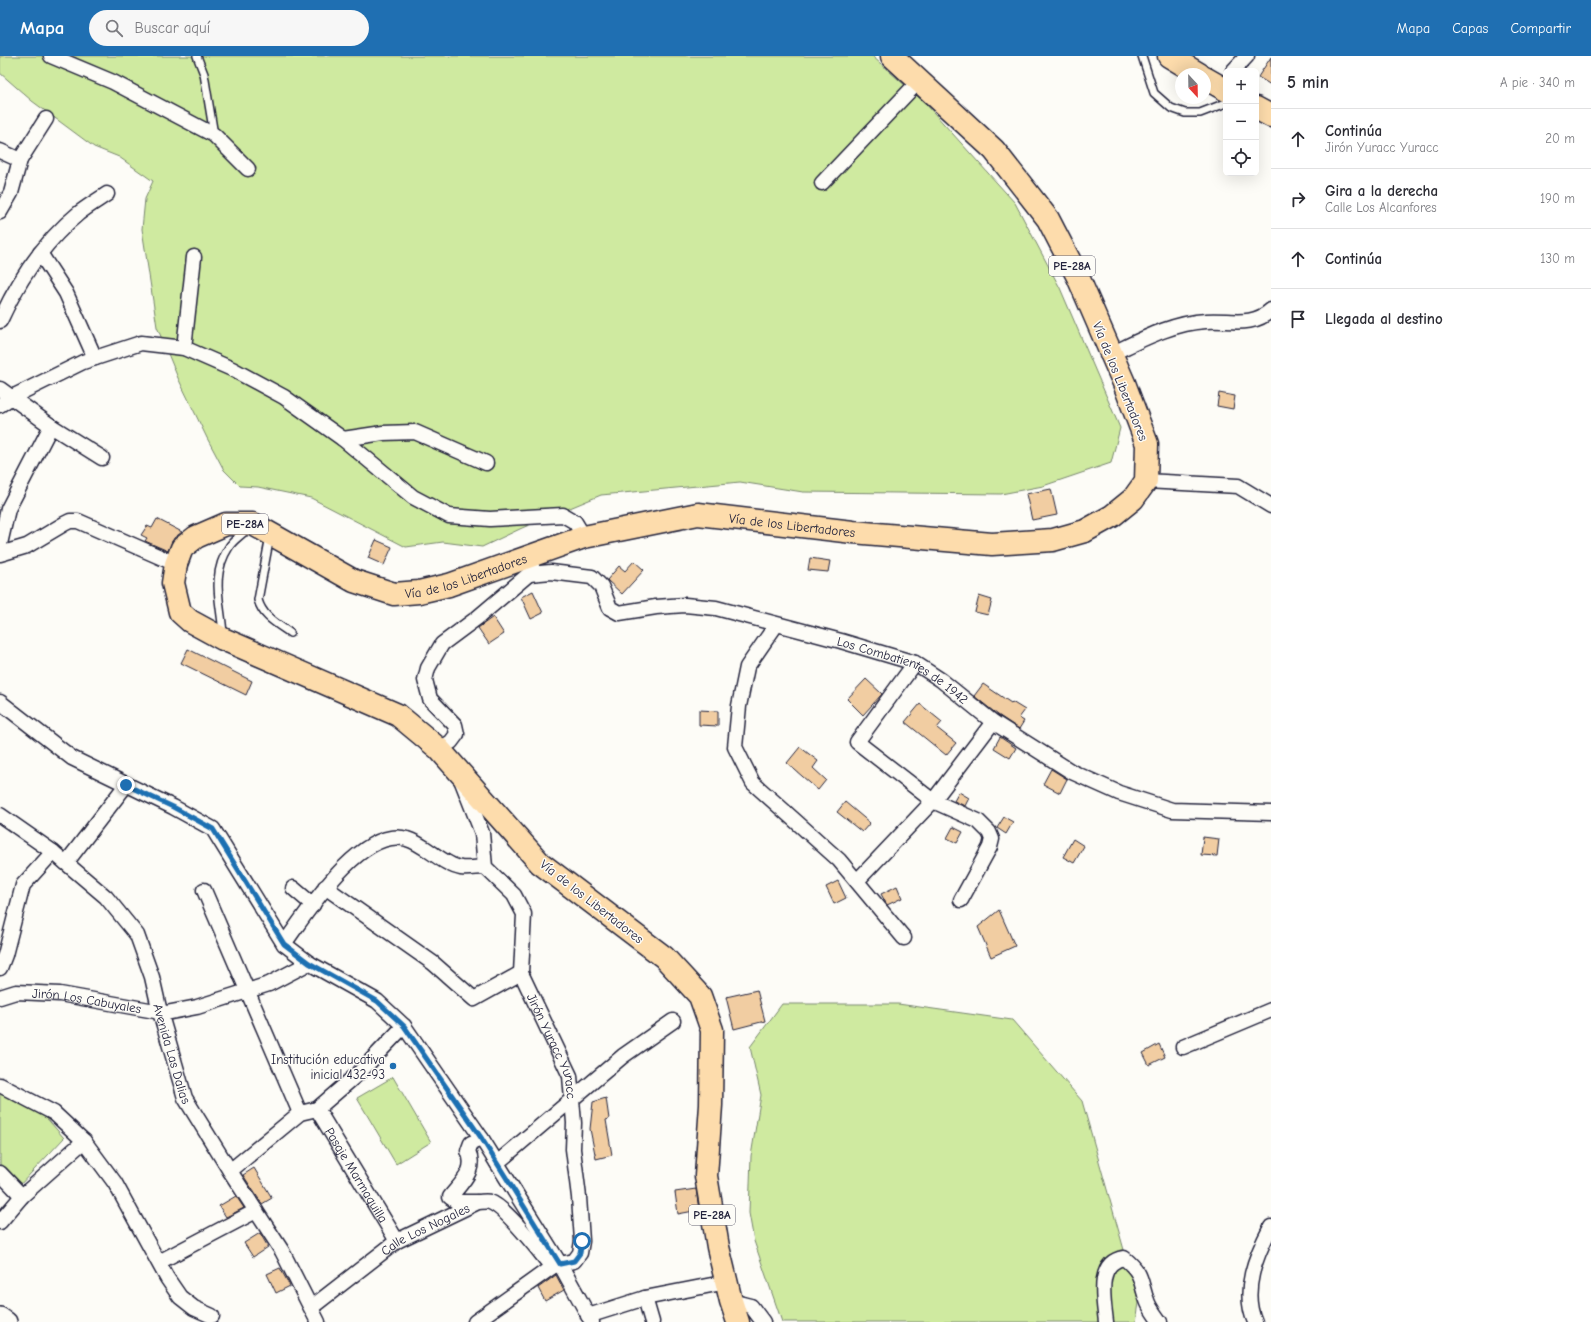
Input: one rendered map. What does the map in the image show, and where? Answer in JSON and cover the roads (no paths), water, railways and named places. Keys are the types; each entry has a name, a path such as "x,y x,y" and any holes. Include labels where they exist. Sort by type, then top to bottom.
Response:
{"highway":[{"name":"Vía de los Libertadores","path":"738,1322 729,1291 711,1214 706,1176 711,1105 712,1030 700,996 664,957 540,863 439,749 398,715 223,639 190,621 180,612 173,583 176,564 182,548 196,537 226,524 262,529 354,581 394,594 419,592 450,585 584,537 698,514 853,532 992,544 1053,540 1085,531 1112,516 1133,499 1146,481 1148,444 1124,383 1078,277 1048,219 994,150 892,56"},
{"path":"1169,56 1189,68"},
{"path":"1259,110 1271,116"}],"street":[{"path":"51,56 113,82 214,135 248,169"},
{"path":"1237,68 1247,56"},
{"path":"822,183 919,81"},
{"path":"0,212 11,193 20,160 46,119"},
{"path":"0,151 20,160"},
{"path":"0,320 12,293 40,253 78,214 107,194"},
{"path":"40,253 66,293 95,358"},
{"path":"184,348 194,256"},
{"path":"1111,354 1183,324 1207,321 1245,322 1257,319 1271,310"},
{"path":"0,405 12,397 83,362 141,343 184,348 232,369 284,397 343,439 413,497 449,516 490,519 563,516 575,522 584,537"},
{"path":"0,389 51,426 102,458"},
{"path":"0,544 8,509 51,426"},
{"path":"343,439 383,433 415,432 486,463"},
{"path":"1146,481 1238,486 1271,506"},
{"path":"0,554 27,546 70,521 78,521 176,564"},
{"path":"439,749 451,742 457,734 455,725 430,699 425,680 428,668 434,656 442,644 477,618 528,574 539,553"},
{"name":"Los Combatientes de 1942","path":"528,574 551,572 592,577 601,586 610,608 619,613 656,607 685,605 716,608 916,663 941,680 993,722 1072,772 1120,793 1172,810 1271,813"},
{"path":"776,625 747,666 739,706 735,747 753,783 839,860 904,938"},
{"path":"916,663 857,742 932,801 978,821 989,832 992,839 961,900"},
{"path":"0,702 72,758 173,807 213,829 284,944 309,963 377,1001 404,1026 497,1162 556,1266 590,1319 645,1298 729,1291 751,1306 763,1322"},
{"path":"857,882 932,801 993,722"},
{"path":"284,944 325,887 370,845 388,837 408,839 460,868 485,867 482,833 457,771"},
{"path":"66,863 126,785"},
{"name":"Avenida Las Dalias","path":"0,816 53,852 106,897 137,935 152,977 160,1012 185,1098 282,1251 312,1307 318,1322"},
{"path":"0,968 5,955 23,885 53,852"},
{"name":"Jirón Yuracc Yuracc","path":"485,867 514,895 524,914 521,973 570,1076 573,1097 573,1149 580,1198 582,1241 580,1253 574,1261 556,1266"},
{"path":"325,887 433,963 474,999 521,973"},
{"path":"293,888 313,905"},
{"path":"204,890 300,1113"},
{"name":"Jirón Los Cabuyales","path":"0,997 16,992 60,994 166,1012 197,1007 269,984 309,963"},
{"path":"1183,1047 1271,1010"},
{"path":"497,1162 623,1056 673,1022"},
{"path":"230,1171 300,1113 317,1109 360,1072 404,1026"},
{"path":"0,1085 54,1113 84,1141 115,1183 167,1278 180,1296 194,1308 212,1316"},
{"name":"Pasaje Marmaquilla","path":"317,1109 397,1241"},
{"path":"478,1202 457,1202 450,1197 471,1170 472,1159 468,1151 471,1143 482,1139"},
{"path":"0,1222 22,1196 84,1141"},
{"path":"0,1173 22,1196"},
{"name":"Calle Los Nogales","path":"312,1307 397,1241 478,1202 490,1202 506,1214 556,1266"},
{"path":"159,1262 256,1211"},
{"path":"1255,1322 1250,1306 1250,1282 1258,1250 1271,1227"},
{"path":"1106,1322 1103,1279 1108,1266 1116,1259 1124,1258 1137,1271 1148,1303 1160,1322"},
{"path":"475,1322 556,1266"},
{"path":"645,1298 652,1322"},
{"path":"0,1317 7,1322"}],"lane":[{"path":"196,56 204,74 214,135"},
{"path":"1142,56 1154,93 1171,108 1185,113 1200,113 1223,84"},
{"path":"262,529 258,600 261,610 267,617 290,633"},
{"path":"223,639 222,623 217,598 218,580 222,562 230,546 262,529"}],"place":[{"name":"Institución educativa inicial 432-93","path":"393,1066"}]}
